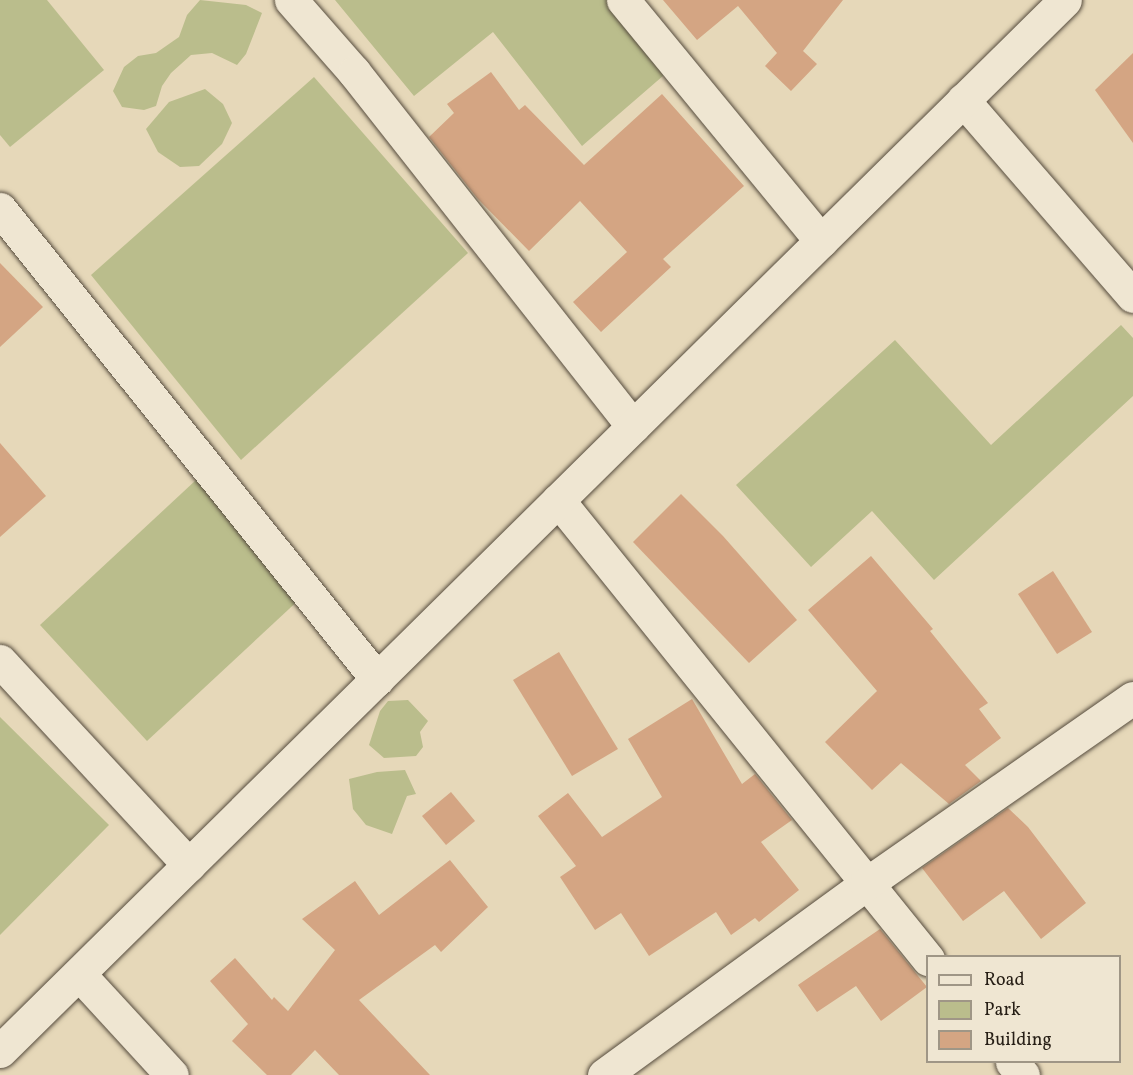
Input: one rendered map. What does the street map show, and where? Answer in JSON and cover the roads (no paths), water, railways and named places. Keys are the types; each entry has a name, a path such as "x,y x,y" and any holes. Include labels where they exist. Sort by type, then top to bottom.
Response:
{"street":[{"path":"291,0 354,72 633,426"},
{"path":"623,0 821,241"},
{"path":"0,1051 1065,0"},
{"path":"963,100 1133,296"},
{"path":"0,209 377,679"},
{"path":"558,500 926,958"},
{"path":"0,661 189,865"},
{"path":"604,1075 866,884 1133,698"},
{"path":"79,974 172,1075"},
{"path":"1013,1063 1023,1075"}]}
